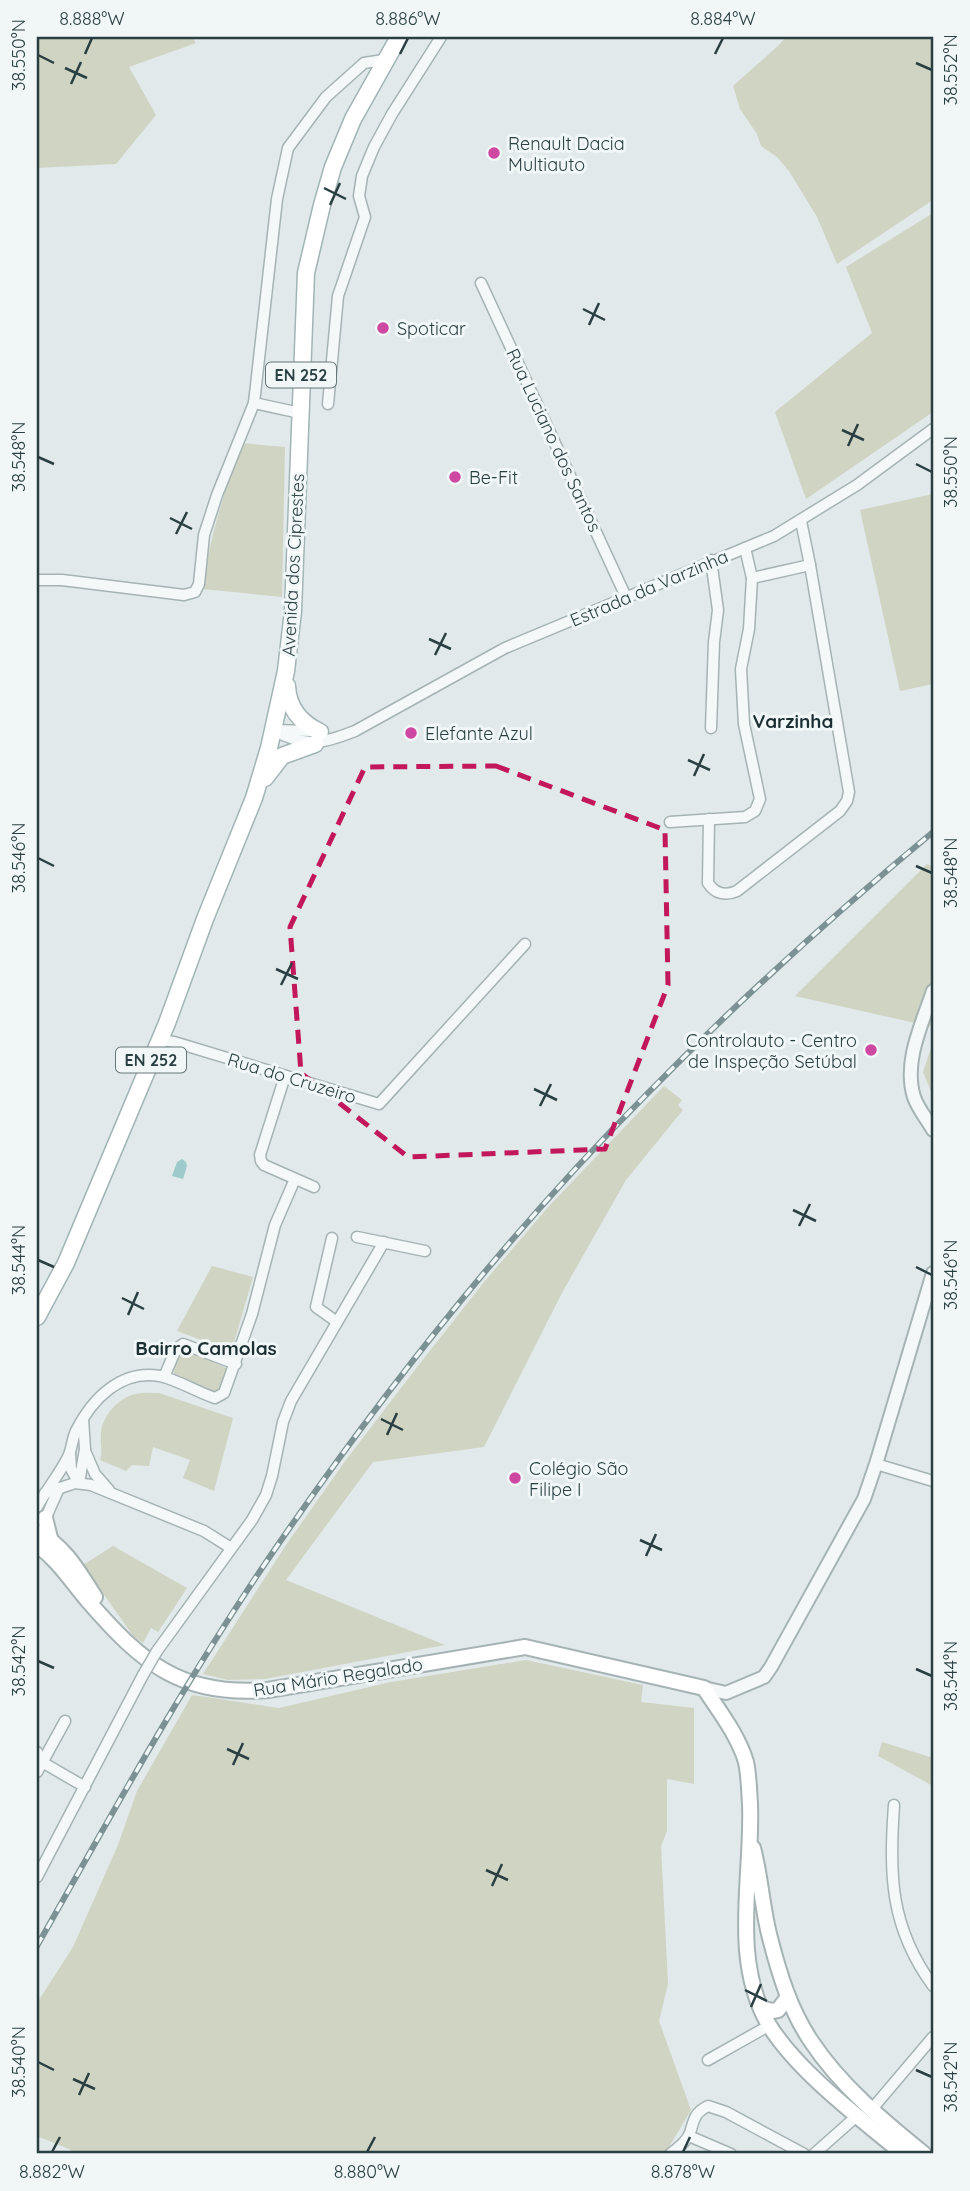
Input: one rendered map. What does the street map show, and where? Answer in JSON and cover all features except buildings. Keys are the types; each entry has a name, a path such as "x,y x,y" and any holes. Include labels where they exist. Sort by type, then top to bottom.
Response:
{"main road":[{"name":"Avenida dos Ciprestes","path":"37,1317 66,1263 159,1040 254,798 274,730 286,671 293,611 306,273 333,167 353,119 399,37"},
{"path":"254,798 277,760 317,738 301,721 287,697 286,671"},
{"name":"Rua Mário Regalado","path":"40,1528 69,1559 114,1628 137,1653 170,1675 201,1686 235,1691 268,1690 520,1647 536,1648 704,1688"},
{"path":"704,1688 737,1740 746,1764 751,1840 747,1873 747,1950 752,1980 761,2008 789,2052 903,2154"},
{"path":"751,1840 758,1865 767,1928 788,1997 811,2043 839,2077 924,2154"},
{"path":"761,2008 778,2010 788,1997"},
{"path":"782,2041 788,2028 795,2025 803,2027"}],"street":[{"path":"328,404 338,296 365,217 359,196 362,176 392,114 441,37"},
{"path":"37,580 62,580 184,595 195,592 199,584 204,535 217,495 254,404 276,199 288,148 326,97 364,63 384,60"},
{"name":"Rua Luciano dos Santos","path":"481,283 626,597"},
{"path":"254,404 300,412"},
{"name":"Estrada da Varzinha","path":"317,738 355,731 505,648 745,548 801,521 933,429"},
{"path":"709,819 708,883 716,891 730,894 840,811 848,798 801,521"},
{"path":"670,822 745,817 755,811 760,799 744,724 741,669 749,629 752,578 745,548"},
{"path":"711,560 718,611 714,642 711,727"},
{"path":"752,578 810,565"},
{"path":"274,730 296,741 317,738"},
{"name":"Rua do Cruzeiro","path":"159,1040 174,1042 379,1104 525,944"},
{"path":"933,991 919,1032 910,1071 914,1096 933,1130"},
{"path":"285,1076 260,1157 264,1165 314,1187"},
{"path":"79,1483 71,1469 70,1454 74,1434 101,1395 118,1383 131,1378 164,1377 217,1398 224,1393 252,1314 275,1225 295,1179"},
{"path":"358,1237 425,1251"},
{"path":"332,1238 316,1307 337,1322"},
{"path":"37,1877 157,1651 251,1520 265,1495 272,1476 283,1422 291,1401 384,1242"},
{"path":"704,1688 726,1693 764,1677 864,1499 933,1273"},
{"path":"164,1377 177,1349 183,1344 236,1364"},
{"path":"79,1483 85,1449 83,1419"},
{"path":"85,1449 95,1475 112,1493"},
{"path":"40,1528 45,1493 70,1454"},
{"path":"876,1464 933,1481"},
{"path":"45,1493 79,1483 112,1493 207,1532 231,1548"},
{"path":"40,1528 59,1488"},
{"path":"40,1767 65,1721"},
{"path":"37,1752 40,1767"},
{"path":"40,1767 85,1787"},
{"path":"894,1805 891,1873 896,1908 911,1952 933,1986"},
{"path":"708,2060 770,2025"},
{"path":"872,2109 933,2037"},
{"path":"670,2154 689,2136 692,2121 698,2111 708,2106 726,2112 804,2154"},
{"path":"814,2154 858,2115"},
{"path":"689,2136 731,2154"}],"highlighted area":[{"path":"496,766 665,830 668,985 605,1149 408,1157 301,1073 290,927 365,767"}],"green space":[{"path":"37,37 192,37 196,43 129,67 156,115 116,164 37,168"},
{"path":"786,37 933,37 933,200 837,264 817,217 789,171 777,157 761,146 757,134 740,109 733,86"},
{"path":"933,213 933,412 806,499 775,412 872,333 846,267"},
{"path":"241,443 285,447 282,597 203,589 213,533"},
{"path":"933,494 933,684 900,691 860,510"},
{"path":"927,864 933,867 933,1027 795,996"},
{"path":"933,1042 933,1096 923,1072"},
{"path":"664,1086 682,1100 678,1105 683,1110 626,1180 563,1291 484,1447 373,1462 286,1580 445,1645 265,1679 228,1680 203,1674 286,1545 414,1371 484,1282 550,1205"},
{"path":"212,1266 253,1277 233,1346 228,1350 177,1331"},
{"path":"187,1351 226,1368 221,1388 214,1393 175,1377 176,1362"},
{"path":"159,1393 233,1418 214,1491 183,1478 190,1460 153,1447 149,1466 132,1465 126,1471 100,1460 102,1427 112,1408 130,1396"},
{"path":"113,1546 187,1588 158,1632 151,1628 143,1643 134,1637 83,1565"},
{"path":"526,1660 643,1685 641,1702 694,1708 694,1784 667,1779 667,1831 661,1846 668,1984 659,2021 691,2110 666,2152 70,2154 71,2150 37,2136 37,2003 73,1947 118,1845 137,1791 192,1695 279,1708 391,1682"},
{"path":"882,1742 933,1758 933,1786 878,1756"}],"water":[{"path":"182,1159 187,1166 183,1179 172,1176 177,1162"}],"railway":[{"path":"37,1946 152,1745 243,1597 360,1430 450,1314 545,1202 679,1061 786,960 933,832"}],"place":[{"name":"Renault Dacia Multiauto","path":"494,153"},
{"name":"Spoticar","path":"383,328"},
{"name":"Be-Fit","path":"455,477"},
{"name":"Elefante Azul","path":"411,733"},
{"name":"Controlauto - Centro de Inspeção Setúbal","path":"871,1050"},
{"name":"Colégio São Filipe I","path":"515,1478"}],"district":[{"name":"Varzinha","path":"793,721"},
{"name":"Bairro Camolas","path":"206,1348"}]}
